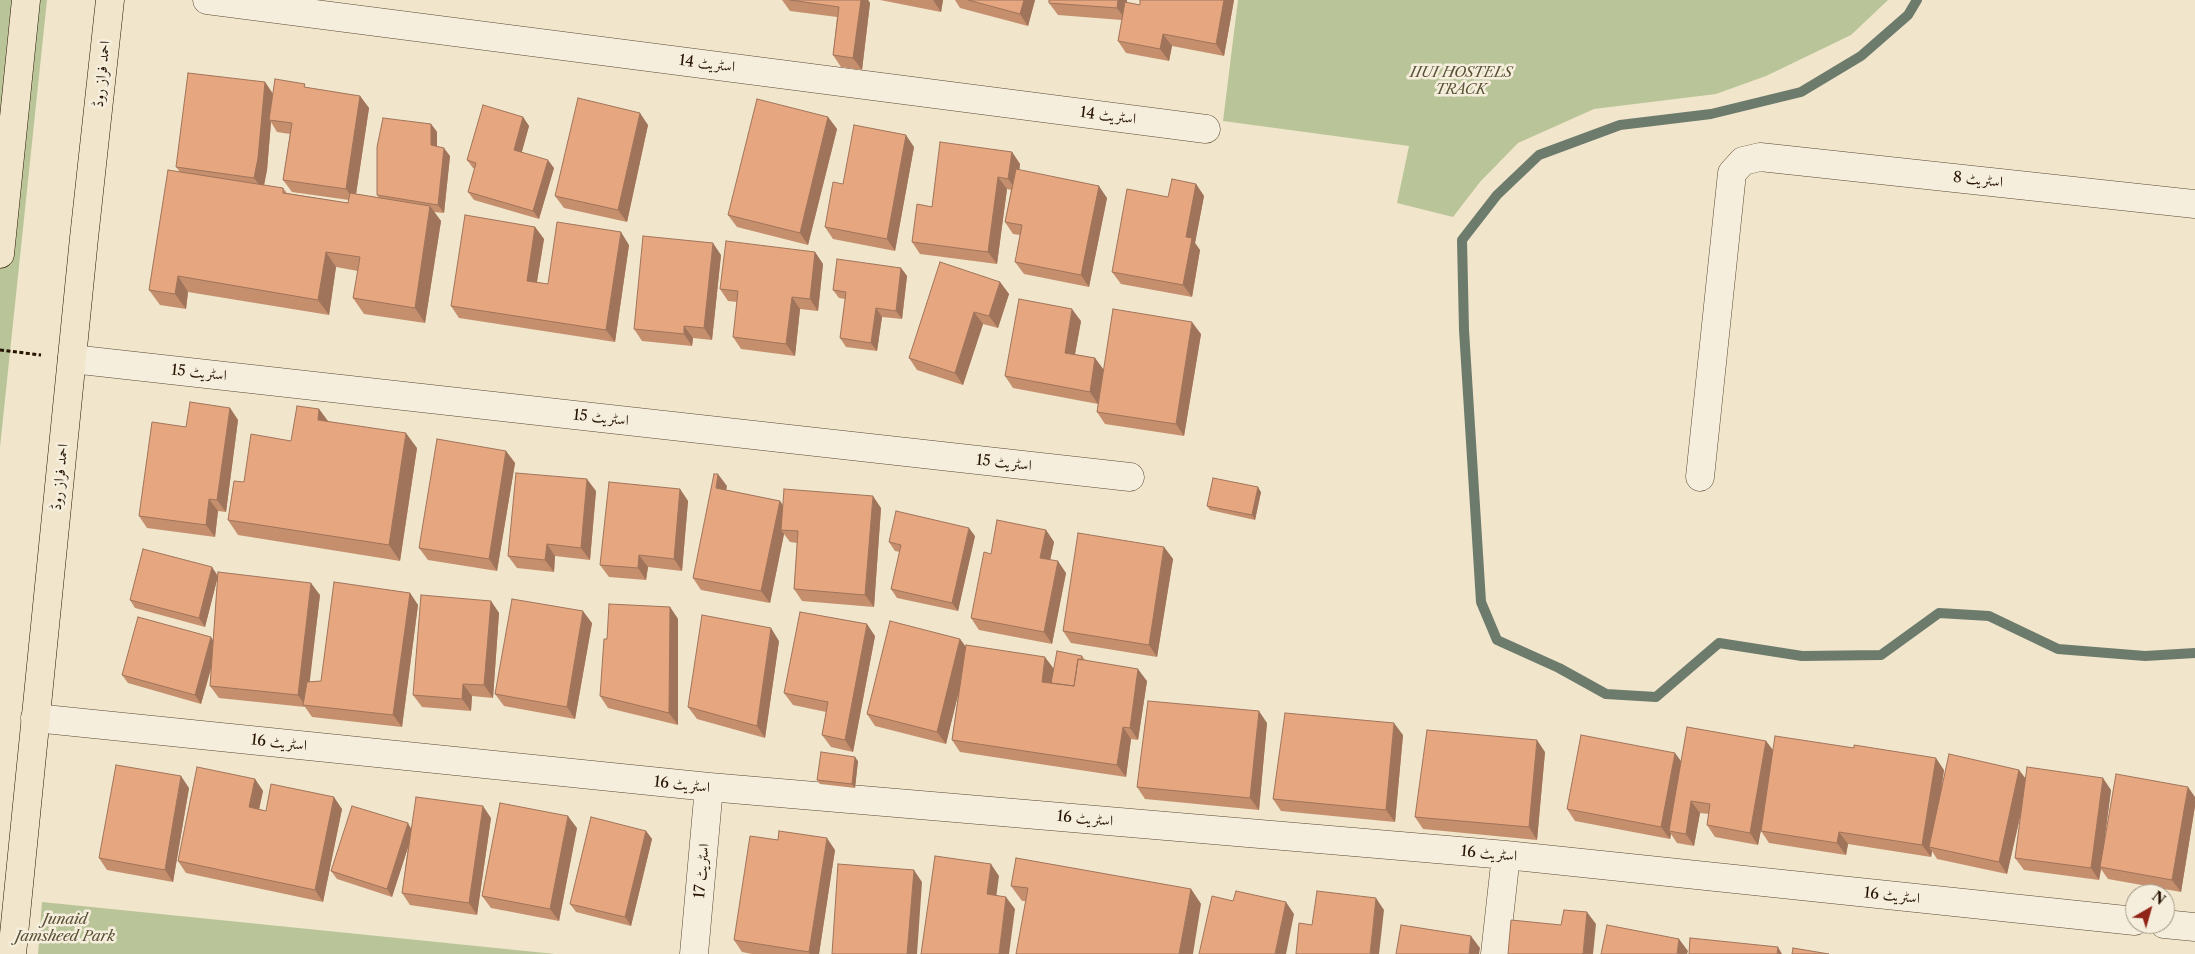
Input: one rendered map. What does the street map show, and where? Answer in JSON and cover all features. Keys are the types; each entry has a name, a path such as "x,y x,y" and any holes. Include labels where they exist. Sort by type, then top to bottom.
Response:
{"main road":[{"path":"0,254 26,0"},
{"name":"احمد فراز روڈ","path":"12,954 110,0"}],"street":[{"name":"اسٹریٹ 14","path":"207,0 1206,129"},
{"name":"اسٹریٹ 8","path":"1700,478 1732,174 1743,161 1760,156 2195,204"},
{"name":"اسٹریٹ 15","path":"72,359 1130,477"},
{"name":"اسٹریٹ 16","path":"35,718 709,787 1506,855 2125,920"},
{"name":"اسٹریٹ 17","path":"694,954 709,787"},
{"path":"1496,954 1506,855"},
{"path":"2175,925 2195,927"}],"path":[{"path":"0,350 72,359"}],"green space":[{"path":"0,0 47,0 0,447"},
{"name":"IIUI HOSTELS TRACK","path":"1238,0 1888,0 1851,35 1766,76 1716,94 1594,109 1518,143 1480,182 1453,217 1397,203 1409,146 1223,121"},
{"name":"Junaid Jamsheed Park","path":"42,902 555,954 38,954"}],"building":[{"path":"790,0 861,0 853,58 833,55 839,7"},
{"path":"968,0 1024,0 1020,14"},
{"path":"1049,0 1118,0 1117,8 1049,3"},
{"path":"1140,0 1224,0 1216,44 1163,34 1160,49 1118,41 1125,2 1140,5"},
{"path":"188,73 265,82 258,158 254,178 176,167"},
{"path":"275,79 305,84 304,87 360,96 346,189 283,180 292,123 269,120"},
{"path":"578,98 640,113 618,210 555,196"},
{"path":"757,99 828,117 800,233 728,215"},
{"path":"483,105 523,117 514,150 548,160 533,211 468,192 476,163 467,160"},
{"path":"383,118 431,124 431,145 444,148 438,205 377,195 377,147"},
{"path":"854,125 906,135 887,239 825,227 833,182 843,184"},
{"path":"940,142 1012,152 1008,179 998,177 988,252 912,242 917,204 932,207"},
{"path":"1016,169 1099,186 1081,275 1015,262 1022,225 1005,222"},
{"path":"168,170 283,188 283,193 348,203 350,193 430,206 415,308 353,298 360,257 326,252 318,300 178,276 175,294 149,290"},
{"path":"1172,179 1196,184 1186,237 1192,238 1183,285 1112,272 1127,189 1168,197"},
{"path":"465,215 535,227 527,281 548,284 557,222 621,232 606,330 451,306"},
{"path":"643,236 713,243 704,328 684,326 684,334 634,329"},
{"path":"726,241 815,252 810,299 792,297 786,344 733,337 738,291 720,289"},
{"path":"837,259 901,268 896,311 876,308 871,343 840,338 846,292 833,290"},
{"path":"940,262 1000,282 989,316 974,312 955,373 909,358"},
{"path":"1019,299 1072,309 1065,353 1095,358 1090,392 1005,376"},
{"path":"1113,309 1192,322 1176,424 1097,412"},
{"path":"190,402 230,408 217,500 209,499 206,525 139,516 152,422 186,427"},
{"path":"297,406 319,409 318,420 406,433 389,545 228,520 234,481 244,482 251,434 291,441"},
{"path":"437,439 506,451 489,559 419,548"},
{"path":"516,473 587,479 581,548 547,544 545,560 508,556"},
{"path":"714,474 718,474 716,488 780,501 761,591 693,578"},
{"path":"1213,478 1258,487 1252,515 1207,506"},
{"path":"609,482 680,489 674,559 639,555 638,568 600,565"},
{"path":"784,489 873,496 865,595 794,589 798,531 781,530"},
{"path":"896,511 969,528 952,603 891,589 901,545 889,542"},
{"path":"997,520 1046,530 1040,558 1058,561 1044,632 971,618 984,552 991,554"},
{"path":"1078,533 1164,547 1149,645 1063,631"},
{"path":"143,549 212,567 199,618 130,600"},
{"path":"218,572 311,583 298,695 210,686"},
{"path":"334,582 410,593 393,715 303,705 307,682 321,681"},
{"path":"421,595 491,601 484,685 463,684 462,699 413,695"},
{"path":"512,599 583,611 567,707 495,694"},
{"path":"609,604 670,607 669,713 600,696 604,639 607,639"},
{"path":"800,612 867,624 845,740 822,735 828,702 784,693"},
{"path":"702,615 771,628 757,726 688,707"},
{"path":"138,617 211,637 195,695 122,675"},
{"path":"890,621 960,639 937,732 867,714"},
{"path":"966,645 1045,657 1042,682 1074,686 1078,659 1138,669 1130,728 1123,727 1117,765 952,740"},
{"path":"1057,651 1082,656 1081,660 1078,659 1074,686 1051,683"},
{"path":"1148,701 1259,711 1250,798 1137,787"},
{"path":"1285,713 1394,723 1386,810 1273,799"},
{"path":"1687,727 1766,741 1750,833 1707,825 1710,804 1691,801 1686,834 1669,831"},
{"path":"1427,730 1537,740 1529,827 1415,817"},
{"path":"1581,735 1675,753 1661,827 1567,809"},
{"path":"1775,736 1854,748 1854,745 1936,758 1922,845 1839,832 1837,843 1761,831"},
{"path":"821,752 855,757 852,784 817,780"},
{"path":"1949,754 2019,770 1999,862 1929,847"},
{"path":"116,765 181,776 165,870 99,858"},
{"path":"197,767 255,779 249,807 266,811 271,784 334,797 315,890 178,861"},
{"path":"2027,767 2103,778 2091,868 2015,858"},
{"path":"2116,774 2188,787 2172,880 2100,867"},
{"path":"416,797 483,806 469,903 402,893"},
{"path":"500,803 568,816 550,909 482,896"},
{"path":"352,806 408,823 387,889 331,871"},
{"path":"591,817 646,831 625,917 570,904"},
{"path":"779,831 827,838 809,952 734,940 750,836 778,840"},
{"path":"935,856 991,864 987,894 1006,897 999,954 921,954"},
{"path":"1016,858 1191,889 1179,954 1016,954 1028,888 1011,886"},
{"path":"838,864 914,870 907,954 832,954"},
{"path":"1236,891 1286,902 1275,954 1199,954 1212,896 1233,901"},
{"path":"1317,891 1376,898 1370,954 1296,954 1299,923 1312,925"},
{"path":"1564,910 1587,912 1583,954 1508,954 1511,920 1561,925"},
{"path":"1401,925 1471,936 1469,954 1396,954"},
{"path":"1607,925 1679,939 1677,954 1601,954"},
{"path":"1690,938 1778,947 1777,954 1689,954"},
{"path":"1793,948 1829,954 1792,954"}],"waterway":[{"path":"1917,0 1908,15 1861,56 1801,92 1711,114 1620,125 1539,155 1497,195 1462,240 1464,330 1481,602 1497,640 1559,668 1606,694 1656,697 1719,643 1802,656 1881,655 1939,613 1989,616 2058,649 2145,656 2195,653"}]}
